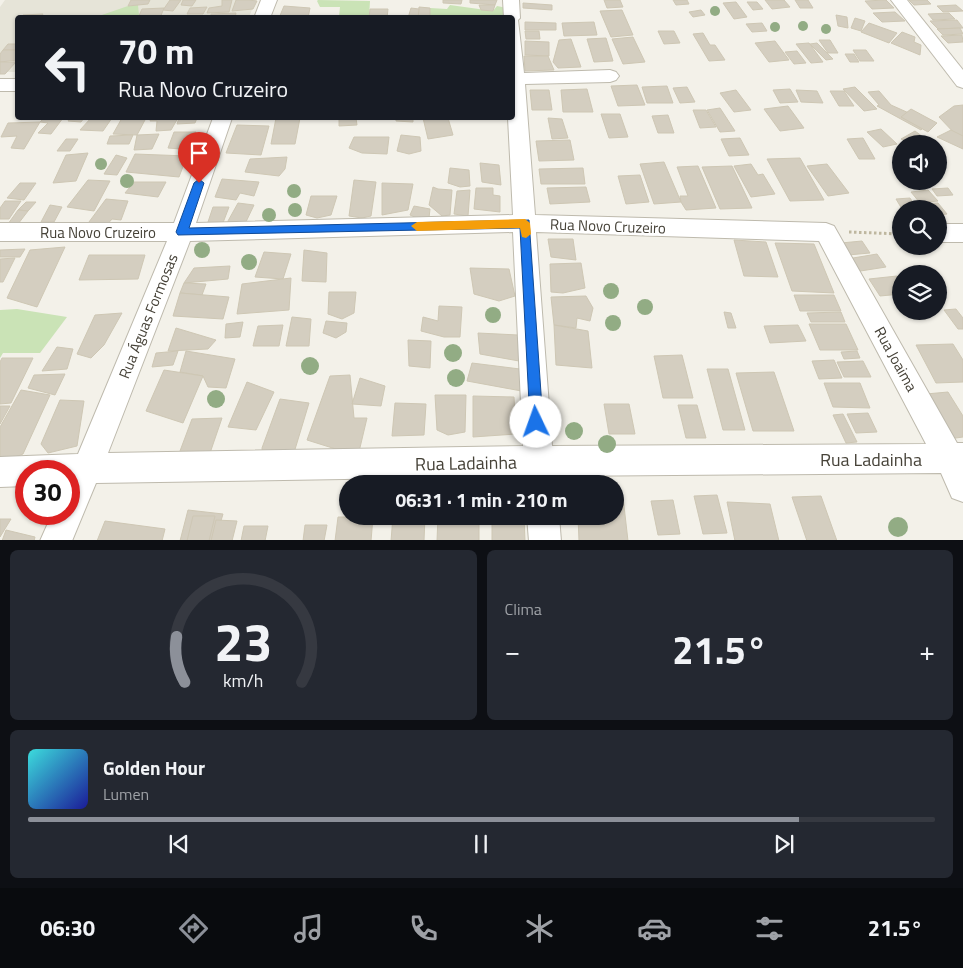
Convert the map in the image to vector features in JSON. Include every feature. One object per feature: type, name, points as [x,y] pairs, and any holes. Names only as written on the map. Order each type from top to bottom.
[{"type":"street","points":[[263,15],[269,0]]},
{"type":"street","points":[[511,0],[512,15]]},
{"type":"street","points":[[899,0],[963,82]]},
{"type":"street","points":[[515,79],[610,76]]},
{"type":"street","points":[[0,85],[15,84]]},
{"type":"street","points":[[515,92],[540,473]]},
{"type":"street","name":"Rua Águas Formosas","points":[[80,485],[182,232],[221,120]]},
{"type":"street","name":"Rua Novo Cruzeiro","points":[[0,232],[182,232],[525,223],[826,232]]},
{"type":"street","name":"Rua Joaima","points":[[826,232],[956,459],[963,488]]},
{"type":"street","points":[[947,233],[963,233]]},
{"type":"street","name":"Rua Ladainha","points":[[0,472],[87,468],[540,473],[956,459]]},
{"type":"street","name":"Rua Águas Formosas","points":[[56,540],[63,525]]},
{"type":"street","points":[[544,525],[545,540]]},
{"type":"path","points":[[826,232],[892,234]]},
{"type":"shaded area","points":[[5,0],[256,0],[250,15],[15,15],[15,72],[0,72],[0,7]]},
{"type":"green space","points":[[317,1],[370,1],[369,15],[339,15],[340,7],[320,7]]},
{"type":"green space","points":[[138,5],[139,15],[102,15],[128,6]]},
{"type":"green space","points":[[450,5],[493,11],[497,6],[507,8],[507,15],[430,15],[430,8],[447,9]]},
{"type":"green space","points":[[17,309],[67,317],[40,353],[3,353],[0,358],[0,310]]},
{"type":"building","points":[[131,0],[150,0],[148,4],[128,6]]},
{"type":"building","points":[[170,0],[181,0],[173,11],[163,10]]},
{"type":"building","points":[[183,0],[196,0],[192,6],[181,5]]},
{"type":"building","points":[[222,0],[232,0],[229,12],[207,13],[209,8],[222,6]]},
{"type":"building","points":[[236,0],[257,1],[253,9],[232,11]]},
{"type":"building","points":[[443,0],[462,0],[461,4],[443,3]]},
{"type":"building","points":[[470,0],[497,0],[495,5],[470,3]]},
{"type":"building","points":[[604,0],[620,0],[623,7],[607,8]]},
{"type":"building","points":[[673,0],[687,0],[689,4],[676,5]]},
{"type":"building","points":[[765,0],[784,0],[790,7],[772,9]]},
{"type":"building","points":[[795,0],[808,0],[813,8],[800,8]]},
{"type":"building","points":[[886,0],[894,8],[872,9],[865,1]]},
{"type":"building","points":[[909,0],[927,0],[931,4],[914,5]]},
{"type":"building","points":[[736,2],[747,17],[734,19],[723,3]]},
{"type":"building","points":[[747,2],[757,2],[763,9],[753,10]]},
{"type":"building","points":[[523,3],[552,5],[552,10],[523,8]]},
{"type":"building","points":[[479,5],[495,5],[493,11],[481,10]]},
{"type":"building","points":[[956,5],[963,11],[943,12],[937,6]]},
{"type":"building","points":[[284,6],[310,8],[309,15],[280,15]]},
{"type":"building","points":[[207,7],[203,14],[187,14],[190,8]]},
{"type":"building","points":[[419,7],[430,8],[430,15],[418,15]]},
{"type":"building","points":[[164,8],[161,15],[139,15],[142,9]]},
{"type":"building","points":[[411,8],[419,9],[418,15],[409,15]]},
{"type":"building","points":[[370,9],[388,9],[387,15],[369,15]]},
{"type":"building","points":[[622,10],[633,35],[611,37],[600,11]]},
{"type":"building","points":[[701,10],[705,15],[693,17],[689,12]]},
{"type":"building","points":[[895,12],[905,21],[882,22],[873,13]]},
{"type":"building","points":[[236,13],[236,15],[211,14]]},
{"type":"building","points":[[949,13],[955,19],[933,20],[928,14]]},
{"type":"building","points":[[836,15],[847,17],[848,28],[838,26]]},
{"type":"building","points":[[855,18],[865,21],[861,31],[851,28]]},
{"type":"building","points":[[957,20],[963,28],[938,29],[930,21]]},
{"type":"building","points":[[525,22],[556,23],[556,30],[525,30]]},
{"type":"building","points":[[594,22],[597,35],[564,36],[562,23]]},
{"type":"building","points":[[762,23],[767,31],[752,32],[746,24]]},
{"type":"building","points":[[869,23],[897,33],[889,43],[861,32]]},
{"type":"building","points":[[960,28],[963,34],[943,35],[937,29]]},
{"type":"building","points":[[525,31],[539,31],[540,39],[526,39]]},
{"type":"building","points":[[658,31],[674,31],[680,43],[664,44]]},
{"type":"building","points":[[902,32],[915,37],[914,42],[921,45],[920,55],[891,43]]},
{"type":"building","points":[[703,33],[710,45],[715,45],[725,60],[709,61],[693,34]]},
{"type":"building","points":[[962,35],[963,42],[948,43],[941,36]]},
{"type":"building","points":[[633,37],[645,62],[623,64],[612,39]]},
{"type":"building","points":[[606,38],[613,61],[594,62],[587,39]]},
{"type":"building","points":[[571,39],[581,67],[558,68],[553,62],[559,40]]},
{"type":"building","points":[[819,40],[830,40],[838,53],[828,53]]},
{"type":"building","points":[[525,41],[549,42],[549,56],[525,55]]},
{"type":"building","points":[[775,41],[789,60],[769,62],[755,43]]},
{"type":"building","points":[[809,43],[823,62],[811,63],[796,44]]},
{"type":"building","points":[[817,43],[833,59],[826,60],[810,44]]},
{"type":"building","points":[[8,44],[15,44],[15,50],[3,50]]},
{"type":"building","points":[[3,50],[15,50],[15,60],[0,62],[0,54]]},
{"type":"building","points":[[853,50],[866,50],[874,61],[860,61]]},
{"type":"building","points":[[797,51],[806,63],[794,64],[785,52]]},
{"type":"building","points":[[845,54],[854,54],[859,62],[850,62]]},
{"type":"building","points":[[524,56],[548,56],[554,70],[525,71]]},
{"type":"building","points":[[0,62],[15,62],[5,74],[0,74]]},
{"type":"building","points":[[637,85],[645,105],[618,106],[611,86]]},
{"type":"building","points":[[667,86],[673,103],[647,103],[642,87]]},
{"type":"building","points":[[687,87],[695,102],[680,103],[673,88]]},
{"type":"building","points":[[855,87],[877,109],[864,111],[843,89]]},
{"type":"building","points":[[587,89],[593,112],[563,112],[561,90]]},
{"type":"building","points":[[790,89],[798,102],[780,103],[773,90]]},
{"type":"building","points":[[530,90],[549,90],[552,110],[532,110]]},
{"type":"building","points":[[736,90],[751,110],[734,112],[720,93]]},
{"type":"building","points":[[796,90],[817,91],[823,103],[801,102]]},
{"type":"building","points":[[830,91],[844,91],[854,106],[839,106]]},
{"type":"building","points":[[879,91],[891,105],[929,122],[921,130],[877,106],[879,105],[868,92]]},
{"type":"building","points":[[963,105],[963,136],[958,137],[939,117],[954,106]]},
{"type":"building","points":[[788,106],[804,128],[780,131],[764,109]]},
{"type":"building","points":[[720,108],[735,131],[720,132],[707,110]]},
{"type":"building","points":[[911,109],[937,123],[928,132],[901,117]]},
{"type":"building","points":[[693,110],[706,110],[716,127],[700,128]]},
{"type":"building","points":[[601,114],[620,114],[628,137],[609,138]]},
{"type":"building","points":[[668,115],[674,133],[658,133],[652,116]]},
{"type":"building","points":[[548,118],[562,119],[568,138],[552,139]]},
{"type":"building","points":[[42,120],[62,120],[51,134],[38,133],[48,123],[40,122]]},
{"type":"building","points":[[69,120],[82,120],[81,122]]},
{"type":"building","points":[[89,120],[111,120],[103,131],[80,130]]},
{"type":"building","points":[[121,120],[145,120],[137,135],[113,134]]},
{"type":"building","points":[[177,120],[171,130],[156,131],[157,121],[150,121]]},
{"type":"building","points":[[178,120],[196,120],[195,123],[177,124]]},
{"type":"building","points":[[276,120],[300,120],[295,144],[271,144]]},
{"type":"building","points":[[339,120],[356,120],[357,125],[339,126]]},
{"type":"building","points":[[413,120],[413,122],[396,121]]},
{"type":"building","points":[[423,120],[449,120],[453,135],[428,139]]},
{"type":"building","points":[[40,122],[24,149],[11,148],[17,136],[1,137],[8,123]]},
{"type":"building","points":[[237,125],[269,126],[261,155],[226,153]]},
{"type":"building","points":[[881,129],[892,139],[892,145],[883,147],[867,132]]},
{"type":"building","points":[[951,130],[963,136],[963,149],[947,142],[947,135],[941,135]]},
{"type":"building","points":[[915,131],[920,135],[908,135]]},
{"type":"building","points":[[174,132],[196,132],[193,150],[168,148]]},
{"type":"building","points":[[159,134],[152,149],[134,150],[137,135]]},
{"type":"building","points":[[133,135],[129,144],[107,144],[110,136]]},
{"type":"building","points":[[401,135],[420,137],[421,151],[409,154],[397,151]]},
{"type":"building","points":[[354,137],[389,137],[387,154],[362,153],[349,148]]},
{"type":"building","points":[[740,138],[749,155],[729,156],[721,139]]},
{"type":"building","points":[[863,138],[875,159],[859,159],[847,139]]},
{"type":"building","points":[[66,139],[78,139],[70,151],[57,151]]},
{"type":"building","points":[[570,140],[574,160],[539,161],[536,141]]},
{"type":"building","points":[[88,153],[76,181],[53,183],[66,155]]},
{"type":"building","points":[[135,154],[187,156],[179,177],[126,172]]},
{"type":"building","points":[[116,155],[127,158],[117,175],[104,174]]},
{"type":"building","points":[[287,157],[285,169],[279,176],[245,172],[250,159]]},
{"type":"building","points":[[800,158],[824,200],[790,201],[767,159]]},
{"type":"building","points":[[664,162],[681,202],[654,204],[640,164]]},
{"type":"building","points":[[480,163],[499,165],[501,185],[482,182]]},
{"type":"building","points":[[751,164],[758,175],[763,174],[775,194],[751,197],[734,166]]},
{"type":"building","points":[[827,164],[849,193],[828,196],[807,166]]},
{"type":"building","points":[[698,166],[716,208],[686,210],[681,202],[680,196],[688,196],[677,167]]},
{"type":"building","points":[[732,166],[752,208],[720,209],[702,167]]},
{"type":"building","points":[[450,168],[469,170],[470,186],[460,187],[448,183]]},
{"type":"building","points":[[583,168],[585,184],[541,184],[539,169]]},
{"type":"building","points":[[640,175],[649,202],[626,204],[618,176]]},
{"type":"building","points":[[222,179],[259,182],[254,196],[240,193],[236,200],[215,197]]},
{"type":"building","points":[[88,180],[110,181],[94,211],[67,207]]},
{"type":"building","points":[[354,180],[376,182],[371,216],[362,218],[349,216]]},
{"type":"building","points":[[134,182],[166,182],[158,197],[125,193]]},
{"type":"building","points":[[20,183],[36,183],[24,200],[7,198]]},
{"type":"building","points":[[382,183],[413,184],[408,210],[382,215]]},
{"type":"building","points":[[433,187],[452,190],[450,215],[442,216],[429,205]]},
{"type":"building","points":[[586,187],[590,202],[550,204],[547,188]]},
{"type":"building","points":[[476,188],[493,188],[493,195],[500,196],[500,212],[474,209]]},
{"type":"building","points":[[947,188],[953,195],[937,196],[933,190],[947,190]]},
{"type":"building","points":[[470,190],[468,216],[454,214],[457,191]]},
{"type":"building","points":[[928,190],[937,200],[918,200],[911,192]]},
{"type":"building","points":[[311,196],[337,196],[331,215],[317,218],[306,215]]},
{"type":"building","points":[[910,198],[911,200],[897,200]]},
{"type":"building","points":[[106,199],[128,201],[121,220],[112,219],[105,227],[86,226]]},
{"type":"building","points":[[5,201],[21,201],[9,219],[0,219],[0,208]]},
{"type":"building","points":[[26,202],[36,202],[28,211],[18,210]]},
{"type":"building","points":[[238,203],[254,205],[244,226],[229,227],[228,221]]},
{"type":"building","points":[[50,205],[62,207],[54,222],[41,222]]},
{"type":"building","points":[[414,206],[430,209],[429,218],[417,218],[410,215]]},
{"type":"building","points":[[213,207],[229,207],[221,228],[206,228]]},
{"type":"building","points":[[18,210],[28,211],[18,224],[8,224]]},
{"type":"building","points":[[548,239],[573,239],[576,260],[551,257]]},
{"type":"building","points":[[734,240],[766,242],[778,277],[744,276]]},
{"type":"building","points":[[862,241],[870,253],[848,255],[841,243]]},
{"type":"building","points":[[775,243],[814,244],[834,293],[792,291]]},
{"type":"building","points":[[65,247],[37,307],[7,298],[30,250]]},
{"type":"building","points":[[25,249],[20,257],[0,257],[0,250]]},
{"type":"building","points":[[304,250],[327,253],[326,282],[302,281]]},
{"type":"building","points":[[264,252],[291,254],[283,279],[255,277]]},
{"type":"building","points":[[877,254],[886,267],[854,272],[853,258]]},
{"type":"building","points":[[89,255],[145,255],[138,279],[79,280]]},
{"type":"building","points":[[15,258],[3,282],[0,282],[0,259]]},
{"type":"building","points":[[581,263],[585,288],[563,293],[551,292],[550,264]]},
{"type":"building","points":[[230,266],[228,279],[184,283],[194,268]]},
{"type":"building","points":[[470,268],[509,269],[515,296],[499,301],[474,294]]},
{"type":"building","points":[[892,277],[892,295],[880,296],[869,279]]},
{"type":"building","points":[[291,278],[289,310],[237,314],[242,284]]},
{"type":"building","points":[[184,283],[206,284],[202,295],[180,293]]},
{"type":"building","points":[[329,292],[356,292],[354,313],[342,319],[328,314]]},
{"type":"building","points":[[180,293],[229,297],[223,319],[173,316]]},
{"type":"building","points":[[794,295],[834,295],[841,311],[800,311]]},
{"type":"building","points":[[586,296],[593,308],[590,321],[577,318],[576,328],[554,325],[551,297]]},
{"type":"building","points":[[439,306],[462,307],[460,337],[444,337],[421,331],[423,317],[438,321]]},
{"type":"building","points":[[956,309],[963,318],[963,329],[958,329],[947,314],[947,310]]},
{"type":"building","points":[[724,312],[731,313],[736,328],[728,328]]},
{"type":"building","points":[[841,312],[845,322],[811,322],[807,313]]},
{"type":"building","points":[[122,313],[104,345],[91,358],[77,354],[95,315]]},
{"type":"building","points":[[292,317],[311,319],[309,346],[286,346]]},
{"type":"building","points":[[326,321],[347,323],[346,332],[336,338],[323,333]]},
{"type":"building","points":[[243,322],[240,337],[225,338],[226,324]]},
{"type":"building","points":[[809,324],[846,324],[858,350],[820,350]]},
{"type":"building","points":[[283,325],[279,346],[253,346],[258,326]]},
{"type":"building","points":[[554,325],[588,331],[592,368],[556,365]]},
{"type":"building","points":[[798,325],[806,341],[770,343],[764,326]]},
{"type":"building","points":[[176,328],[216,340],[208,349],[168,351]]},
{"type":"building","points":[[478,333],[518,335],[519,361],[480,354]]},
{"type":"building","points":[[408,340],[431,341],[430,368],[409,366]]},
{"type":"building","points":[[953,344],[963,360],[963,382],[936,383],[916,345]]},
{"type":"building","points":[[57,347],[73,349],[67,369],[42,371]]},
{"type":"building","points":[[178,351],[173,365],[152,367],[156,353]]},
{"type":"building","points":[[186,351],[235,359],[226,388],[208,387],[203,376],[180,372]]},
{"type":"building","points":[[857,351],[860,358],[844,359],[841,352]]},
{"type":"building","points":[[682,355],[693,398],[663,398],[654,356]]},
{"type":"building","points":[[2,358],[33,358],[11,403],[0,404],[0,362]]},
{"type":"building","points":[[834,360],[842,378],[819,379],[812,361]]},
{"type":"building","points":[[863,361],[871,377],[844,377],[837,362]]},
{"type":"building","points":[[472,363],[528,370],[527,392],[467,381]]},
{"type":"building","points":[[707,369],[728,369],[745,430],[723,430]]},
{"type":"building","points":[[164,370],[203,376],[183,423],[146,411]]},
{"type":"building","points":[[774,372],[794,431],[753,431],[736,373]]},
{"type":"building","points":[[65,374],[55,395],[28,388],[34,375]]},
{"type":"building","points":[[350,375],[354,418],[367,418],[358,456],[307,440],[330,376]]},
{"type":"building","points":[[360,378],[385,386],[381,406],[352,404]]},
{"type":"building","points":[[247,382],[274,392],[256,430],[228,427]]},
{"type":"building","points":[[824,383],[860,383],[870,408],[833,407]]},
{"type":"building","points":[[21,390],[50,395],[23,454],[0,463],[0,427]]},
{"type":"building","points":[[948,392],[963,416],[963,437],[941,440],[915,395]]},
{"type":"building","points":[[435,395],[466,395],[465,432],[448,435],[437,430]]},
{"type":"building","points":[[473,396],[514,397],[516,434],[473,437]]},
{"type":"building","points":[[280,399],[309,403],[293,456],[263,457],[262,448]]},
{"type":"building","points":[[60,400],[84,401],[77,446],[48,453],[41,444]]},
{"type":"building","points":[[395,403],[426,404],[424,435],[392,436]]},
{"type":"building","points":[[604,404],[629,404],[635,434],[609,434]]},
{"type":"building","points":[[678,405],[697,405],[706,438],[686,438]]},
{"type":"building","points":[[0,406],[10,406],[0,424]]},
{"type":"building","points":[[868,413],[877,432],[856,433],[847,414]]},
{"type":"building","points":[[843,414],[857,442],[846,443],[833,415]]},
{"type":"building","points":[[222,418],[209,456],[191,459],[180,451],[192,419]]},
{"type":"building","points":[[717,495],[727,533],[703,534],[694,496]]},
{"type":"building","points":[[821,496],[837,540],[807,540],[792,497]]},
{"type":"building","points":[[673,500],[680,534],[658,535],[651,501]]},
{"type":"building","points":[[727,502],[770,504],[779,540],[735,540]]},
{"type":"building","points":[[624,506],[628,540],[579,540],[578,525],[624,525]]},
{"type":"building","points":[[188,510],[223,514],[215,540],[180,540]]},
{"type":"building","points":[[193,516],[215,516],[209,540],[187,540]]},
{"type":"building","points":[[338,517],[339,525],[372,525],[371,540],[335,540]]},
{"type":"building","points":[[0,519],[11,519],[0,537]]},
{"type":"building","points":[[216,520],[237,521],[232,540],[211,540]]},
{"type":"building","points":[[105,521],[165,529],[162,540],[97,540]]},
{"type":"building","points":[[305,525],[327,525],[324,540],[303,540]]},
{"type":"building","points":[[392,525],[425,525],[424,540],[391,540]]},
{"type":"building","points":[[438,525],[479,525],[479,540],[437,540]]},
{"type":"building","points":[[492,525],[524,525],[525,540],[492,540]]},
{"type":"building","points":[[244,526],[268,526],[265,540],[241,540]]},
{"type":"building","points":[[6,530],[35,537],[34,540],[2,540]]},
{"type":"slow traffic","points":[[417,226],[525,223],[526,234]]},
{"type":"route","points":[[199,183],[182,232],[525,223],[536,422]]}]
